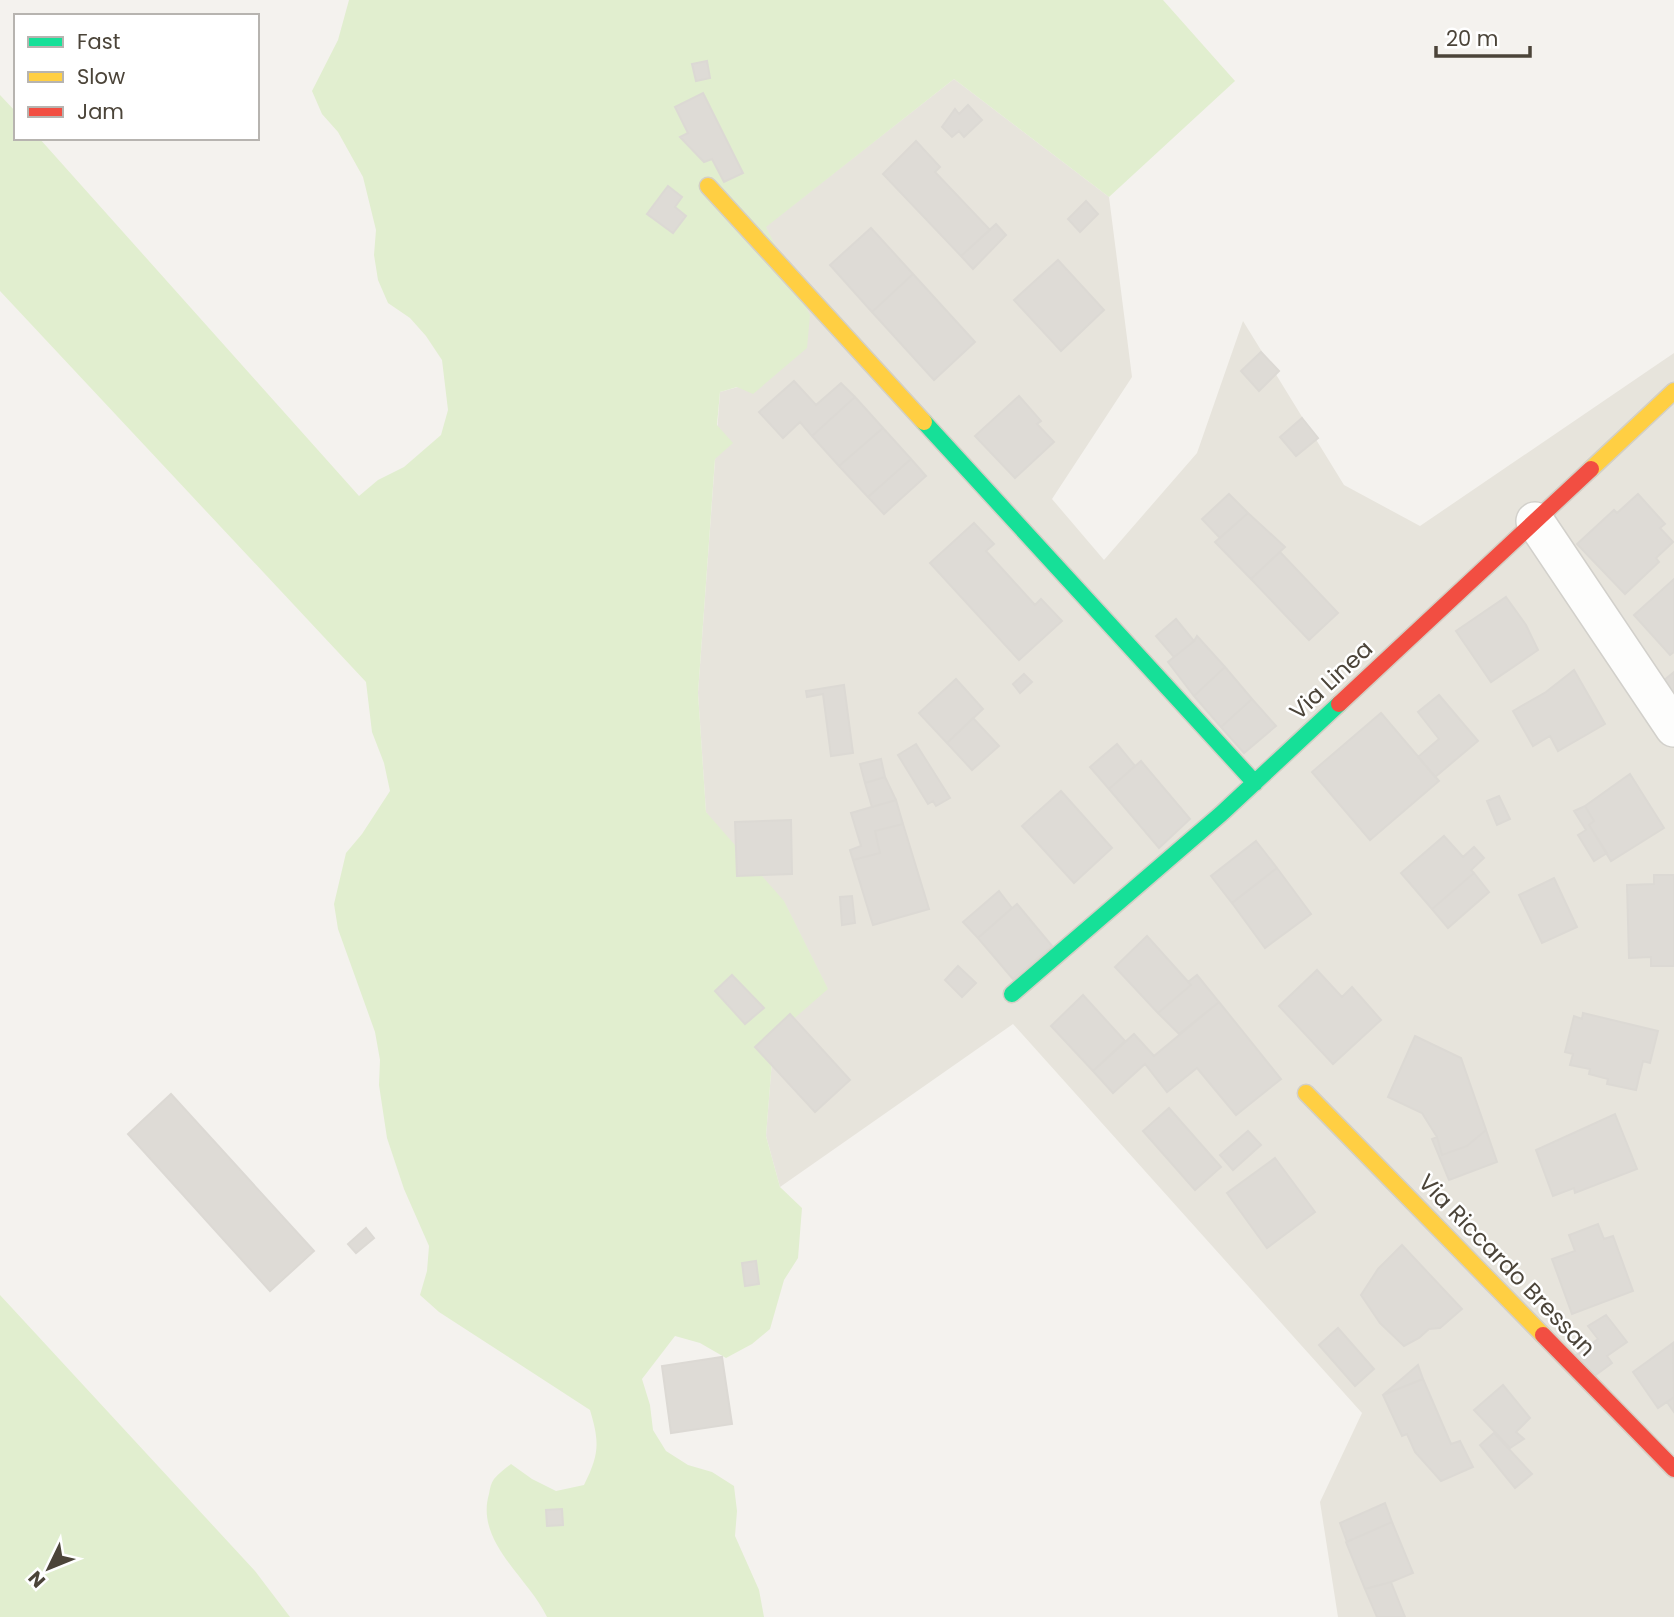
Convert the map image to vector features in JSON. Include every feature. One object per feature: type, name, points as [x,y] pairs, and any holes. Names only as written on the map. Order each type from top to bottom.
[{"type":"street","points":[[708,186],[1255,783]]},
{"type":"street","name":"Via Linea","points":[[1012,995],[1255,783],[1674,391]]},
{"type":"street","points":[[1535,521],[1674,728]]},
{"type":"street","name":"Via Riccardo Bressan","points":[[1306,1093],[1674,1469]]},
{"type":"shaded area","points":[[954,79],[1109,197],[1132,377],[1052,499],[1104,560],[1197,453],[1243,321],[1344,485],[1420,526],[1674,353],[1674,1617],[1338,1617],[1320,1502],[1362,1413],[1013,1024],[780,1187],[766,1136],[774,1035],[706,812],[698,693],[720,392],[738,387],[765,227]]},
{"type":"green space","points":[[349,0],[1163,0],[1235,81],[1109,197],[954,79],[766,227],[810,315],[807,348],[753,394],[737,387],[720,392],[717,425],[733,443],[715,459],[698,693],[706,812],[784,901],[828,989],[774,1036],[766,1136],[780,1187],[802,1208],[798,1258],[784,1280],[770,1329],[752,1344],[726,1358],[700,1343],[675,1336],[642,1379],[650,1405],[653,1430],[666,1451],[688,1465],[712,1472],[734,1486],[737,1511],[735,1536],[759,1590],[764,1617],[547,1617],[496,1543],[489,1528],[487,1511],[494,1479],[511,1464],[556,1491],[584,1485],[595,1457],[595,1431],[590,1410],[439,1312],[420,1295],[427,1271],[429,1246],[404,1189],[387,1138],[375,1032],[338,929],[334,904],[346,853],[390,791],[384,763],[372,732],[366,682],[0,291],[0,95],[14,110],[14,140],[41,140],[359,496],[378,480],[404,467],[441,435],[448,410],[442,360],[410,318],[388,303],[378,280],[374,255],[376,230],[363,177],[338,132],[322,114],[312,91],[338,40]]},
{"type":"green space","points":[[0,1295],[255,1571],[290,1617],[0,1617]]},
{"type":"building","points":[[707,61],[710,78],[696,81],[692,64]]},
{"type":"building","points":[[703,93],[743,173],[724,182],[712,159],[704,162],[680,137],[688,133],[675,107]]},
{"type":"building","points":[[968,105],[982,120],[964,137],[959,131],[952,137],[942,127],[955,109],[959,114]]},
{"type":"building","points":[[916,141],[940,167],[935,172],[990,230],[961,256],[883,174]]},
{"type":"building","points":[[668,186],[682,197],[675,207],[686,216],[673,233],[647,214]]},
{"type":"building","points":[[1086,201],[1098,214],[1080,232],[1068,219]]},
{"type":"building","points":[[996,224],[1006,235],[973,269],[961,256]]},
{"type":"building","points":[[871,228],[913,274],[872,312],[830,265]]},
{"type":"building","points":[[1058,260],[1104,310],[1061,351],[1014,300]]},
{"type":"building","points":[[913,274],[975,342],[934,380],[872,312]]},
{"type":"building","points":[[1261,352],[1279,371],[1259,391],[1241,371]]},
{"type":"building","points":[[794,381],[816,405],[841,383],[855,397],[812,436],[800,422],[783,438],[759,412]]},
{"type":"building","points":[[1019,396],[1041,421],[1037,424],[1054,442],[1015,478],[975,436]]},
{"type":"building","points":[[855,397],[883,428],[839,466],[812,436]]},
{"type":"building","points":[[1302,418],[1318,438],[1296,456],[1280,437]]},
{"type":"building","points":[[883,428],[911,459],[868,497],[839,466]]},
{"type":"building","points":[[911,459],[926,476],[884,514],[868,497]]},
{"type":"building","points":[[1229,494],[1248,513],[1220,538],[1202,519]]},
{"type":"building","points":[[1638,494],[1665,524],[1660,528],[1673,542],[1656,558],[1659,562],[1625,594],[1577,544],[1614,510],[1617,513]]},
{"type":"building","points":[[1248,513],[1285,547],[1251,579],[1215,542]]},
{"type":"building","points":[[974,523],[994,544],[986,551],[1035,605],[1041,599],[1062,621],[1019,660],[930,563]]},
{"type":"building","points":[[1280,552],[1338,613],[1309,640],[1251,579]]},
{"type":"building","points":[[1674,579],[1674,652],[1670,655],[1634,615]]},
{"type":"building","points":[[1506,597],[1526,625],[1538,650],[1491,682],[1456,631]]},
{"type":"building","points":[[1176,619],[1194,641],[1174,657],[1156,636]]},
{"type":"building","points":[[1197,636],[1225,667],[1194,696],[1168,662]]},
{"type":"building","points":[[1225,667],[1252,699],[1221,727],[1194,696]]},
{"type":"building","points":[[1574,670],[1605,724],[1558,751],[1550,736],[1533,746],[1513,711],[1546,692]]},
{"type":"building","points":[[1674,672],[1674,692],[1672,694],[1662,682]]},
{"type":"building","points":[[1024,674],[1032,682],[1020,693],[1013,684]]},
{"type":"building","points":[[956,679],[983,709],[947,743],[919,713]]},
{"type":"building","points":[[844,685],[853,753],[831,756],[823,694],[807,697],[806,691]]},
{"type":"building","points":[[1439,695],[1478,741],[1435,777],[1418,757],[1439,739],[1418,712]]},
{"type":"building","points":[[1252,699],[1276,726],[1244,753],[1221,727]]},
{"type":"building","points":[[1381,713],[1439,781],[1370,840],[1312,772]]},
{"type":"building","points":[[973,718],[999,746],[972,770],[947,743]]},
{"type":"building","points":[[916,744],[950,798],[936,806],[933,801],[928,804],[898,755]]},
{"type":"building","points":[[1117,744],[1135,766],[1109,789],[1090,767]]},
{"type":"building","points":[[881,759],[885,777],[865,783],[860,764]]},
{"type":"building","points":[[1141,761],[1190,819],[1159,848],[1109,789]]},
{"type":"building","points":[[1630,774],[1664,828],[1611,861],[1589,825],[1594,821],[1585,806]]},
{"type":"building","points":[[885,777],[896,800],[872,807],[865,783]]},
{"type":"building","points":[[1061,791],[1112,848],[1074,883],[1022,826]]},
{"type":"building","points":[[1499,796],[1510,819],[1497,825],[1487,801]]},
{"type":"building","points":[[896,800],[903,824],[875,831],[880,853],[853,860],[850,850],[861,846],[851,813]]},
{"type":"building","points":[[1585,806],[1594,821],[1589,825],[1607,853],[1594,861],[1578,835],[1586,830],[1574,811]]},
{"type":"building","points":[[791,820],[792,874],[737,876],[735,822]]},
{"type":"building","points":[[903,824],[929,909],[873,925],[853,860],[880,853],[875,831]]},
{"type":"building","points":[[1444,836],[1463,857],[1474,847],[1484,858],[1471,870],[1474,873],[1432,909],[1401,873]]},
{"type":"building","points":[[1256,841],[1277,868],[1232,903],[1211,876]]},
{"type":"building","points":[[1277,868],[1311,914],[1265,948],[1232,903]]},
{"type":"building","points":[[1474,873],[1489,892],[1448,928],[1432,909]]},
{"type":"building","points":[[1654,875],[1674,875],[1674,966],[1651,966],[1651,957],[1629,958],[1627,885],[1654,884]]},
{"type":"building","points":[[1554,878],[1577,927],[1542,943],[1519,895]]},
{"type":"building","points":[[999,891],[1012,908],[978,938],[963,922]]},
{"type":"building","points":[[852,896],[855,923],[842,925],[840,897]]},
{"type":"building","points":[[1017,904],[1052,946],[1013,979],[978,938]]},
{"type":"building","points":[[1147,936],[1191,985],[1158,1013],[1115,967]]},
{"type":"building","points":[[958,966],[976,983],[962,997],[945,980]]},
{"type":"building","points":[[1317,970],[1342,997],[1352,987],[1381,1020],[1333,1064],[1279,1006]]},
{"type":"building","points":[[732,975],[764,1008],[745,1024],[715,991]]},
{"type":"building","points":[[1197,975],[1219,1002],[1179,1034],[1158,1013],[1191,985],[1188,982]]},
{"type":"building","points":[[1083,995],[1125,1041],[1093,1071],[1051,1026]]},
{"type":"building","points":[[1219,1002],[1281,1079],[1236,1115],[1197,1068],[1167,1092],[1145,1064],[1113,1093],[1093,1071],[1134,1034],[1154,1056]]},
{"type":"building","points":[[1583,1013],[1658,1031],[1650,1063],[1643,1061],[1636,1090],[1607,1084],[1608,1079],[1589,1074],[1590,1069],[1570,1065],[1573,1054],[1565,1052],[1574,1016],[1582,1019]]},
{"type":"building","points":[[790,1014],[850,1080],[815,1112],[755,1047]]},
{"type":"building","points":[[1415,1036],[1461,1058],[1486,1130],[1467,1146],[1442,1155],[1437,1137],[1422,1113],[1388,1097]]},
{"type":"building","points":[[171,1094],[314,1251],[270,1291],[128,1134]]},
{"type":"building","points":[[1169,1108],[1221,1167],[1195,1190],[1143,1131]]},
{"type":"building","points":[[1615,1114],[1637,1169],[1575,1193],[1574,1188],[1553,1196],[1536,1150]]},
{"type":"building","points":[[1486,1130],[1497,1162],[1449,1180],[1432,1139],[1437,1137],[1442,1155],[1467,1146]]},
{"type":"building","points":[[1248,1131],[1261,1145],[1233,1170],[1220,1155]]},
{"type":"building","points":[[1275,1158],[1315,1212],[1267,1248],[1227,1193]]},
{"type":"building","points":[[1598,1224],[1604,1239],[1613,1236],[1633,1291],[1572,1314],[1552,1259],[1575,1251],[1569,1235]]},
{"type":"building","points":[[366,1228],[374,1238],[356,1253],[348,1244]]},
{"type":"building","points":[[1402,1245],[1462,1309],[1440,1328],[1429,1329],[1404,1346],[1380,1323],[1361,1295],[1378,1269]]},
{"type":"building","points":[[756,1261],[759,1284],[745,1286],[742,1263]]},
{"type":"building","points":[[1606,1315],[1627,1342],[1607,1356],[1612,1363],[1593,1377],[1575,1356],[1598,1339],[1588,1326]]},
{"type":"building","points":[[1338,1328],[1374,1369],[1355,1386],[1319,1345]]},
{"type":"building","points":[[1673,1343],[1674,1397],[1658,1408],[1633,1372]]},
{"type":"building","points":[[722,1357],[732,1424],[671,1433],[662,1366]]},
{"type":"building","points":[[1418,1365],[1423,1379],[1383,1395]]},
{"type":"building","points":[[1423,1379],[1451,1444],[1460,1441],[1473,1467],[1441,1481],[1415,1452],[1407,1434],[1402,1436],[1383,1395]]},
{"type":"building","points":[[1503,1385],[1530,1418],[1516,1432],[1524,1439],[1510,1448],[1474,1410]]},
{"type":"building","points":[[1674,1397],[1674,1412],[1667,1402]]},
{"type":"building","points":[[1494,1433],[1532,1474],[1515,1488],[1480,1445]]},
{"type":"building","points":[[1385,1503],[1392,1522],[1347,1542],[1340,1523]]},
{"type":"building","points":[[562,1509],[563,1525],[547,1526],[546,1510]]},
{"type":"building","points":[[1392,1522],[1413,1573],[1365,1589],[1346,1542]]},
{"type":"building","points":[[1391,1582],[1405,1617],[1377,1617],[1365,1589]]},
{"type":"traffic: fast","points":[[924,422],[1255,783]]},
{"type":"traffic: fast","points":[[1012,994],[1221,814],[1339,704]]},
{"type":"traffic: slow","points":[[708,186],[924,422]]},
{"type":"traffic: slow","points":[[1591,469],[1674,391]]},
{"type":"traffic: slow","points":[[1306,1093],[1543,1335]]},
{"type":"traffic: jam","points":[[1339,704],[1591,469]]},
{"type":"traffic: jam","points":[[1543,1335],[1674,1469]]}]
